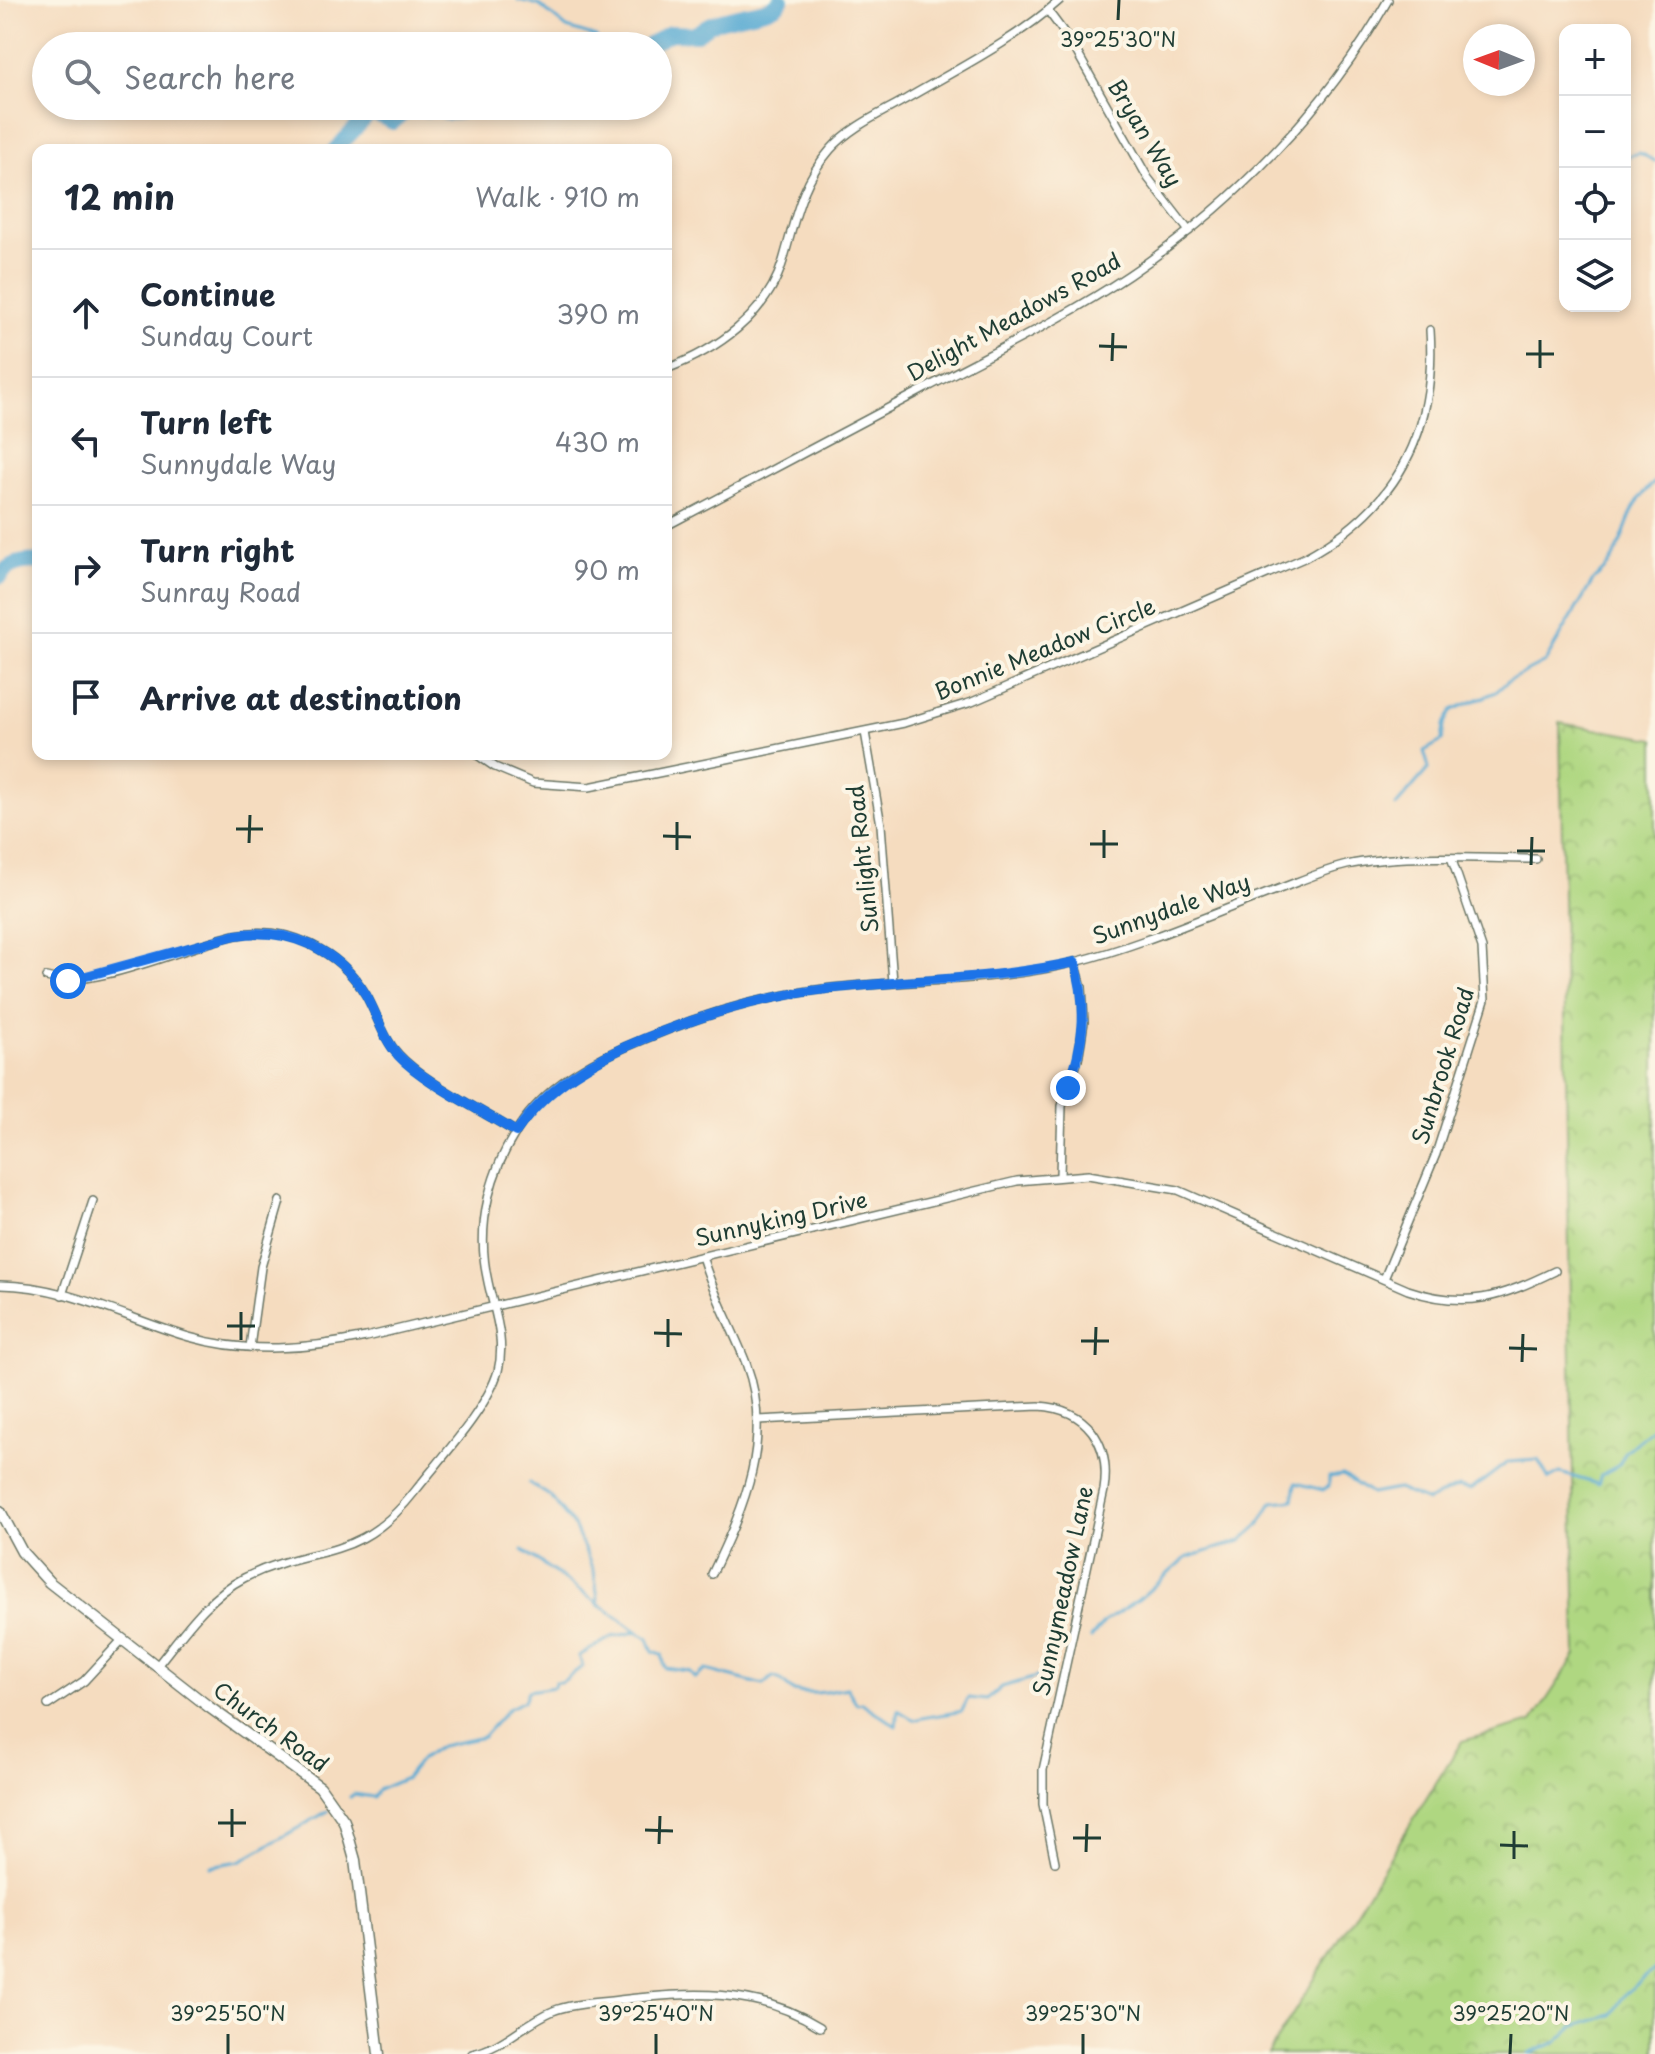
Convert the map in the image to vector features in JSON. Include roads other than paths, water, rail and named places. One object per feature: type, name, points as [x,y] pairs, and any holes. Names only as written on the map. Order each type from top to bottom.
[{"type":"street","points":[[672,366],[733,332],[763,303],[783,261],[802,192],[832,147],[864,123],[996,47],[1060,0]]},
{"type":"street","name":"Delight Meadows Road","points":[[672,523],[1087,301],[1189,231],[1255,171],[1300,124],[1367,35],[1388,0]]},
{"type":"street","name":"Bryan Way","points":[[1048,11],[1071,42],[1142,169],[1189,231]]},
{"type":"street","name":"Bonnie Meadow Circle","points":[[487,760],[523,779],[573,788],[616,783],[865,732],[983,697],[1304,558],[1334,541],[1384,495],[1410,454],[1429,397],[1430,330]]},
{"type":"street","name":"Sunlight Road","points":[[865,732],[881,825],[893,982]]},
{"type":"street","name":"Sunnydale Way","points":[[156,1667],[207,1606],[233,1584],[260,1571],[353,1544],[397,1513],[491,1387],[501,1344],[485,1270],[484,1220],[496,1170],[516,1132],[538,1103],[568,1078],[604,1057],[668,1029],[759,1000],[893,982],[1028,971],[1075,962],[1348,864],[1536,859]]},
{"type":"street","name":"Sunbrook Road","points":[[1384,1279],[1436,1154],[1485,1000],[1482,948],[1452,860]]},
{"type":"street","points":[[46,977],[80,980],[236,935],[257,933],[294,938],[328,954],[353,976],[392,1046],[408,1064],[516,1132]]},
{"type":"street","points":[[1060,1175],[1062,1106],[1078,1060],[1084,1022],[1082,987],[1075,962]]},
{"type":"street","name":"Sunnyking Drive","points":[[0,1285],[62,1295],[188,1337],[250,1347],[329,1344],[1008,1183],[1060,1175],[1119,1177],[1178,1190],[1423,1295],[1462,1300],[1509,1293],[1555,1271]]},
{"type":"street","points":[[62,1295],[93,1201]]},
{"type":"street","points":[[250,1347],[256,1292],[280,1201]]},
{"type":"street","points":[[702,1256],[711,1287],[746,1364],[758,1420],[755,1463],[746,1500],[712,1574]]},
{"type":"street","name":"Sunnymeadow Lane","points":[[758,1420],[1039,1406],[1074,1413],[1097,1437],[1105,1456],[1106,1475],[1043,1770],[1043,1804],[1055,1862]]},
{"type":"street","name":"Church Road","points":[[0,1511],[14,1541],[37,1572],[121,1641],[310,1779],[337,1807],[355,1860],[379,2054]]},
{"type":"street","points":[[48,1705],[84,1681],[121,1641]]},
{"type":"street","points":[[472,2054],[496,2046],[562,2008],[681,1993],[722,1994],[795,2011],[820,2027]]},
{"type":"waterway","points":[[518,0],[539,5],[567,28],[580,32]]},
{"type":"waterway","points":[[672,33],[697,34],[717,22],[768,9],[781,0]]},
{"type":"waterway","points":[[341,144],[363,120]]},
{"type":"waterway","points":[[389,120],[395,120]]},
{"type":"waterway","points":[[1631,155],[1639,153],[1655,161]]},
{"type":"waterway","points":[[1396,806],[1429,768],[1424,751],[1442,741],[1444,725],[1452,710],[1496,692],[1508,681],[1545,662],[1594,579],[1614,557],[1635,505],[1655,482]]},
{"type":"waterway","points":[[0,576],[7,568],[32,562]]},
{"type":"waterway","points":[[1091,1638],[1104,1622],[1138,1600],[1186,1558],[1241,1541],[1259,1525],[1272,1502],[1293,1500],[1296,1483],[1323,1490],[1329,1486],[1329,1477],[1343,1475],[1371,1494],[1398,1489],[1427,1501],[1458,1487],[1471,1490],[1508,1462],[1538,1460],[1549,1479],[1560,1473],[1598,1484],[1601,1475],[1619,1465],[1626,1451],[1655,1427]]},
{"type":"waterway","points":[[529,1483],[550,1496],[575,1528],[594,1572],[599,1606]]},
{"type":"waterway","points":[[523,1550],[648,1639],[653,1651],[662,1654],[665,1668],[689,1671],[695,1678],[706,1670],[763,1685],[773,1677],[791,1690],[807,1693],[847,1688],[857,1704],[862,1703],[896,1726],[898,1710],[914,1720],[962,1711],[968,1698],[987,1700],[1002,1687],[1040,1676]]},
{"type":"waterway","points":[[350,1797],[354,1794],[373,1797],[378,1790],[406,1778],[421,1759],[441,1746],[483,1737],[508,1709],[524,1701],[528,1691],[554,1687],[555,1682],[562,1682],[583,1666],[579,1656],[612,1637],[636,1632]]},
{"type":"waterway","points":[[210,1866],[240,1861],[328,1811]]},
{"type":"waterway","points":[[1529,2054],[1557,2042],[1573,2027],[1611,2015],[1625,1994],[1655,1969]]}]
